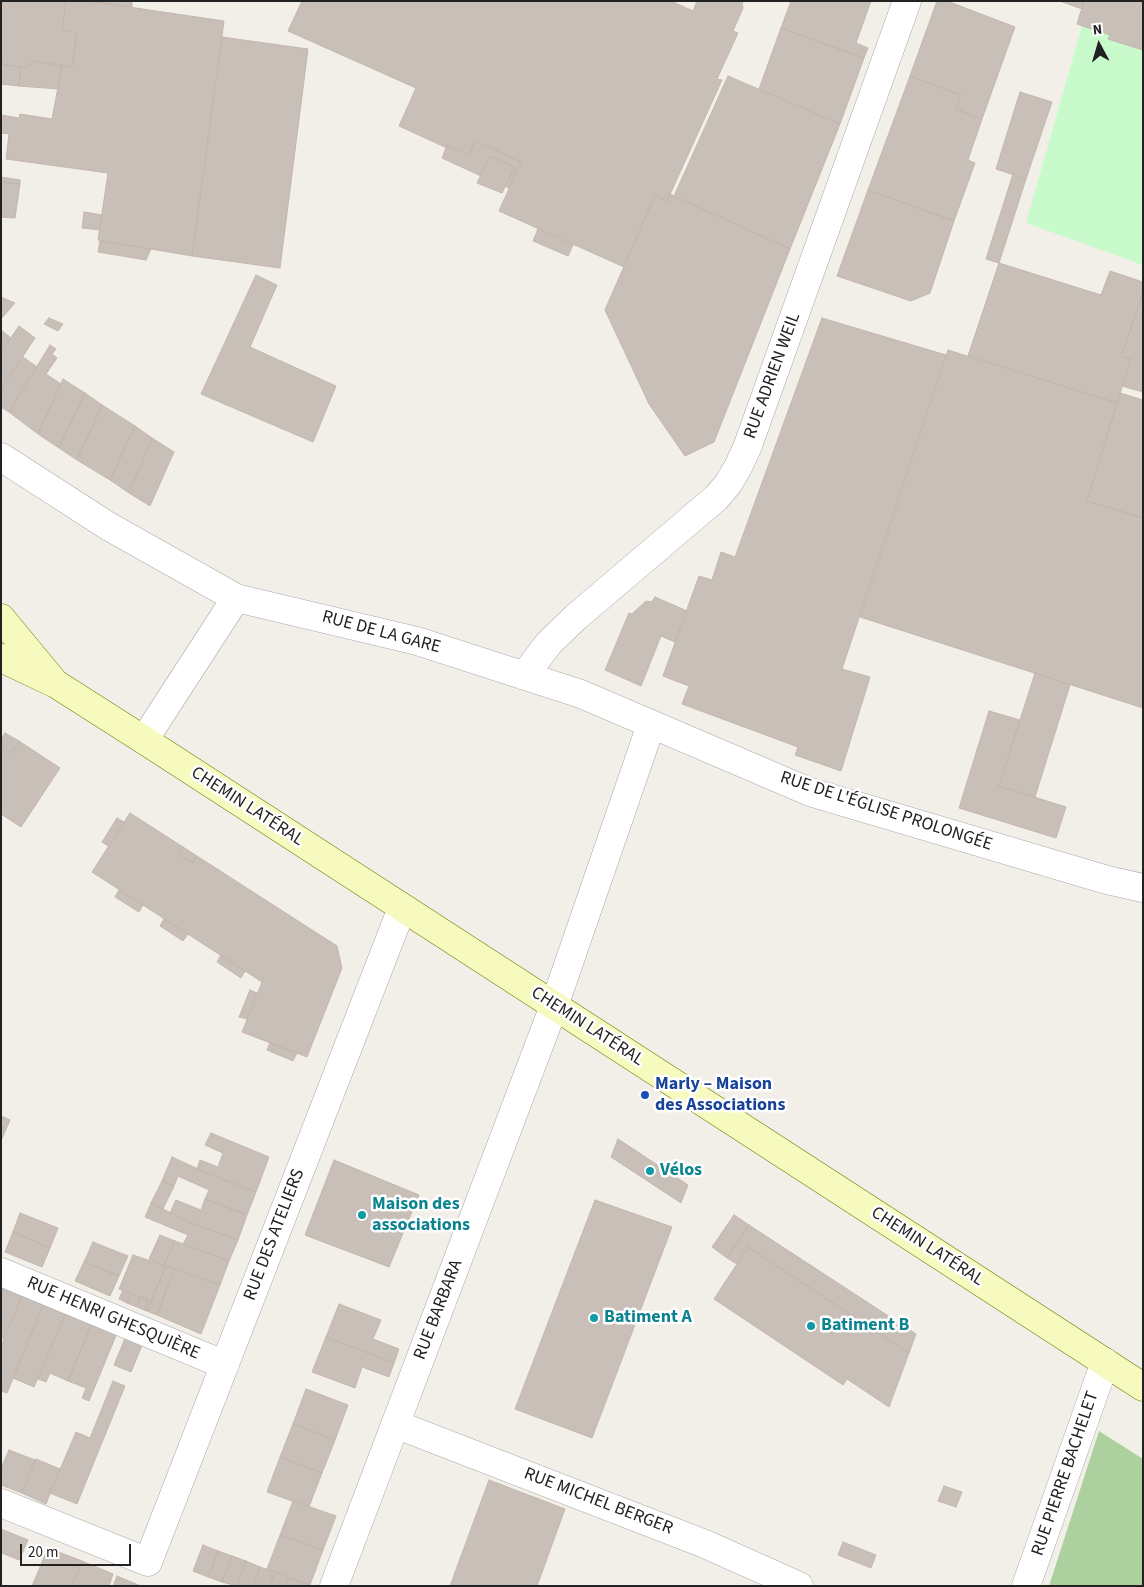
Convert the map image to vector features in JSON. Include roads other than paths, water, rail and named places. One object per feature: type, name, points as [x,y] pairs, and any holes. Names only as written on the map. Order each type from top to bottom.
[{"type":"street","name":"RUE ADRIEN WEIL","points":[[524,676],[549,643],[583,610],[716,498],[728,484],[738,467],[747,448],[907,1]]},
{"type":"street","name":"RUE DE LA GARE","points":[[1,457],[108,526],[236,598],[395,634],[524,676]]},
{"type":"street","points":[[144,740],[236,598]]},
{"type":"street","name":"CHEMIN LATÉRAL","points":[[1,618],[56,684]]},
{"type":"street","name":"CHEMIN LATÉRAL","points":[[1,658],[56,684],[144,740],[1143,1387]]},
{"type":"street","name":"RUE DE L'ÉGLISE PROLONGÉE","points":[[524,676],[582,694],[784,781],[837,801],[1107,880],[1143,888]]},
{"type":"street","name":"RUE BARBARA","points":[[334,1586],[554,1006],[651,725]]},
{"type":"street","name":"RUE DES ATELIERS","points":[[1,1502],[148,1562],[402,908]]},
{"type":"street","name":"RUE HENRI GHESQUIÈRE","points":[[1,1272],[225,1365]]},
{"type":"street","name":"RUE PIERRE BACHELET","points":[[1026,1586],[1105,1362]]},
{"type":"street","name":"RUE MICHEL BERGER","points":[[395,1424],[706,1544],[799,1586]]},
{"type":"place","name":"Marly – Maison des Associations","points":[[645,1095]]},
{"type":"place","name":"Vélos","points":[[650,1171]]},
{"type":"place","name":"Maison des associations","points":[[362,1215]]},
{"type":"place","name":"Batiment A","points":[[594,1318]]},
{"type":"place","name":"Batiment B","points":[[811,1326]]}]
